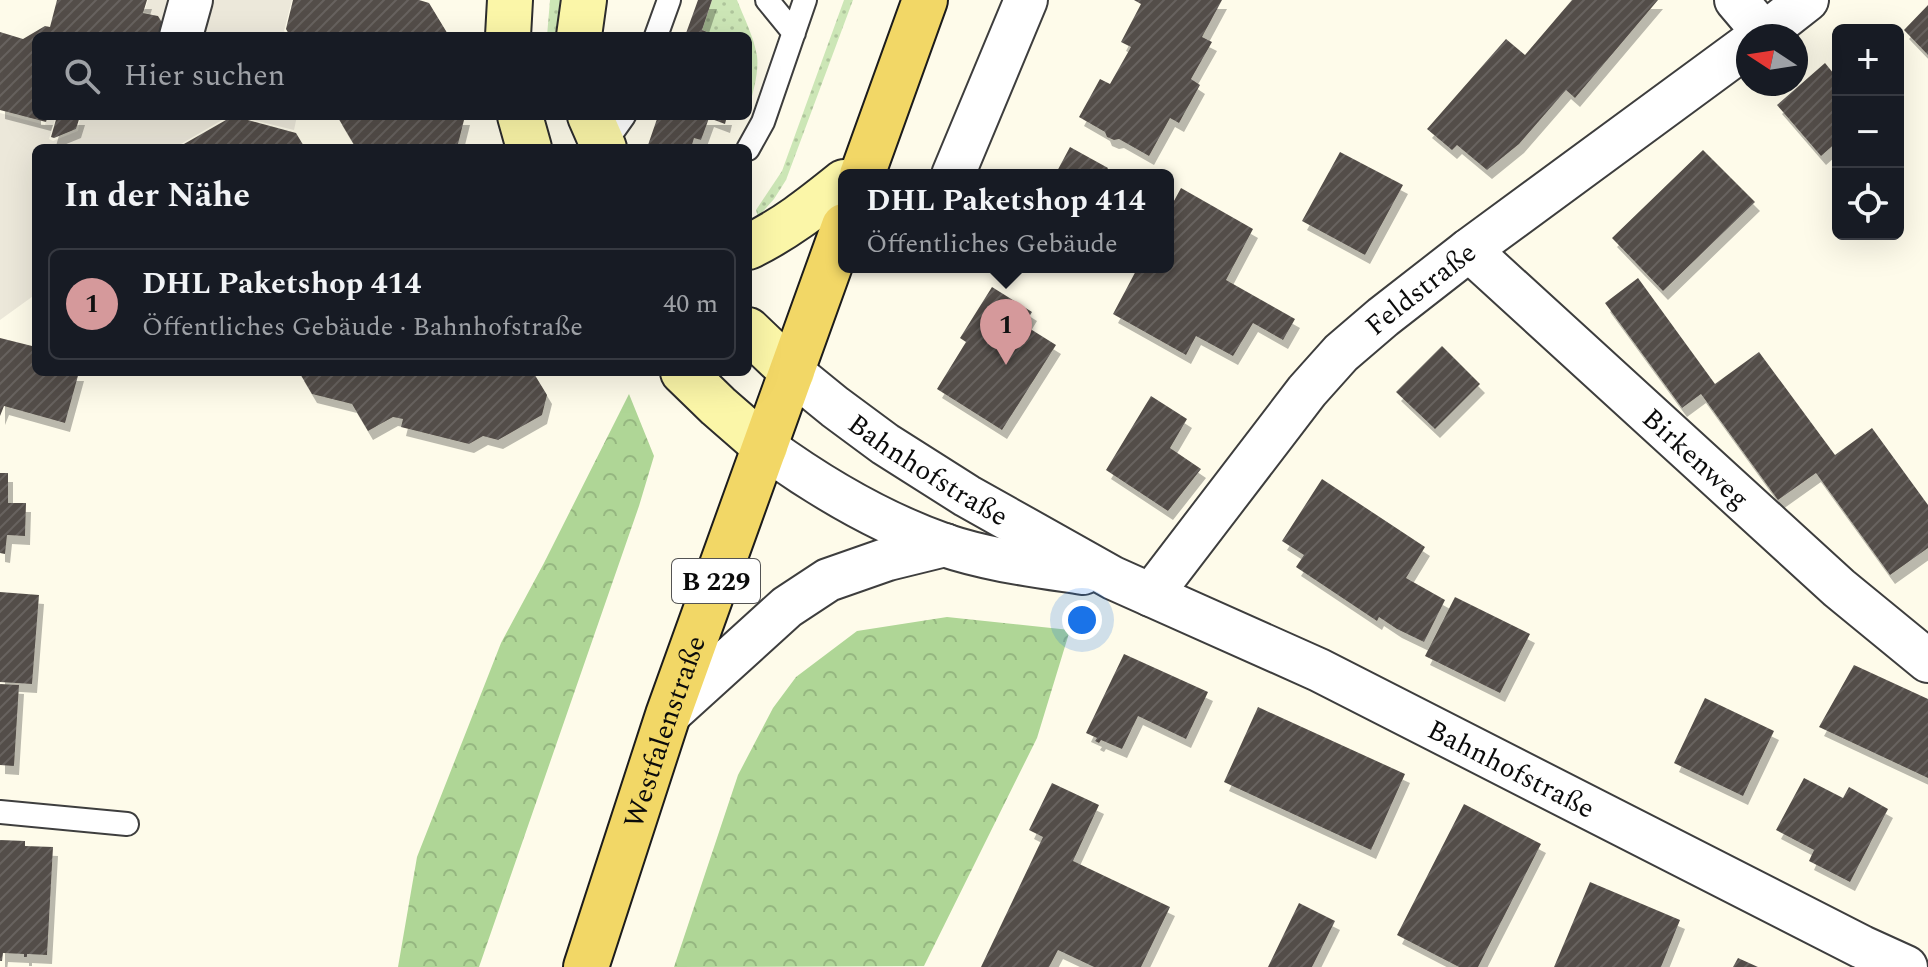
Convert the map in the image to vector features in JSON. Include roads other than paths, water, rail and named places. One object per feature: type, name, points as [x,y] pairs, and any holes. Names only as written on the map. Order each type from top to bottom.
[{"type":"main road","points":[[858,169],[925,0]]},
{"type":"main road","name":"Westfalenstraße","points":[[586,967],[668,715],[838,243]]},
{"type":"street","points":[[182,32],[191,0]]},
{"type":"street","points":[[508,32],[510,0]]},
{"type":"street","points":[[580,32],[584,0]]},
{"type":"street","points":[[956,169],[1026,0]]},
{"type":"street","points":[[1736,0],[1750,24]]},
{"type":"street","name":"Feldstraße","points":[[1776,24],[1807,0]]},
{"type":"street","name":"Feldstraße","points":[[1151,595],[1307,391],[1341,353],[1469,250],[1736,54]]},
{"type":"street","points":[[752,245],[804,215],[838,188]]},
{"type":"street","name":"Birkenweg","points":[[1469,250],[1839,588],[1928,661]]},
{"type":"street","points":[[752,334],[792,372]]},
{"type":"street","name":"Bahnhofstraße","points":[[792,372],[885,444],[967,496],[1113,578],[1319,670],[1906,967]]},
{"type":"street","points":[[687,376],[765,447]]},
{"type":"street","name":"Bahnhofstraße","points":[[765,447],[848,501],[896,526],[945,545],[1013,562],[1113,578]]},
{"type":"street","points":[[668,715],[787,607],[828,580],[888,559],[945,545]]},
{"type":"lane","points":[[657,32],[669,0]]},
{"type":"lane","points":[[767,0],[794,33]]},
{"type":"lane","points":[[751,144],[763,122],[805,0]]},
{"type":"lane","points":[[0,812],[127,824]]},
{"type":"place","name":"DHL Paketshop 414","points":[[1006,365]]}]
